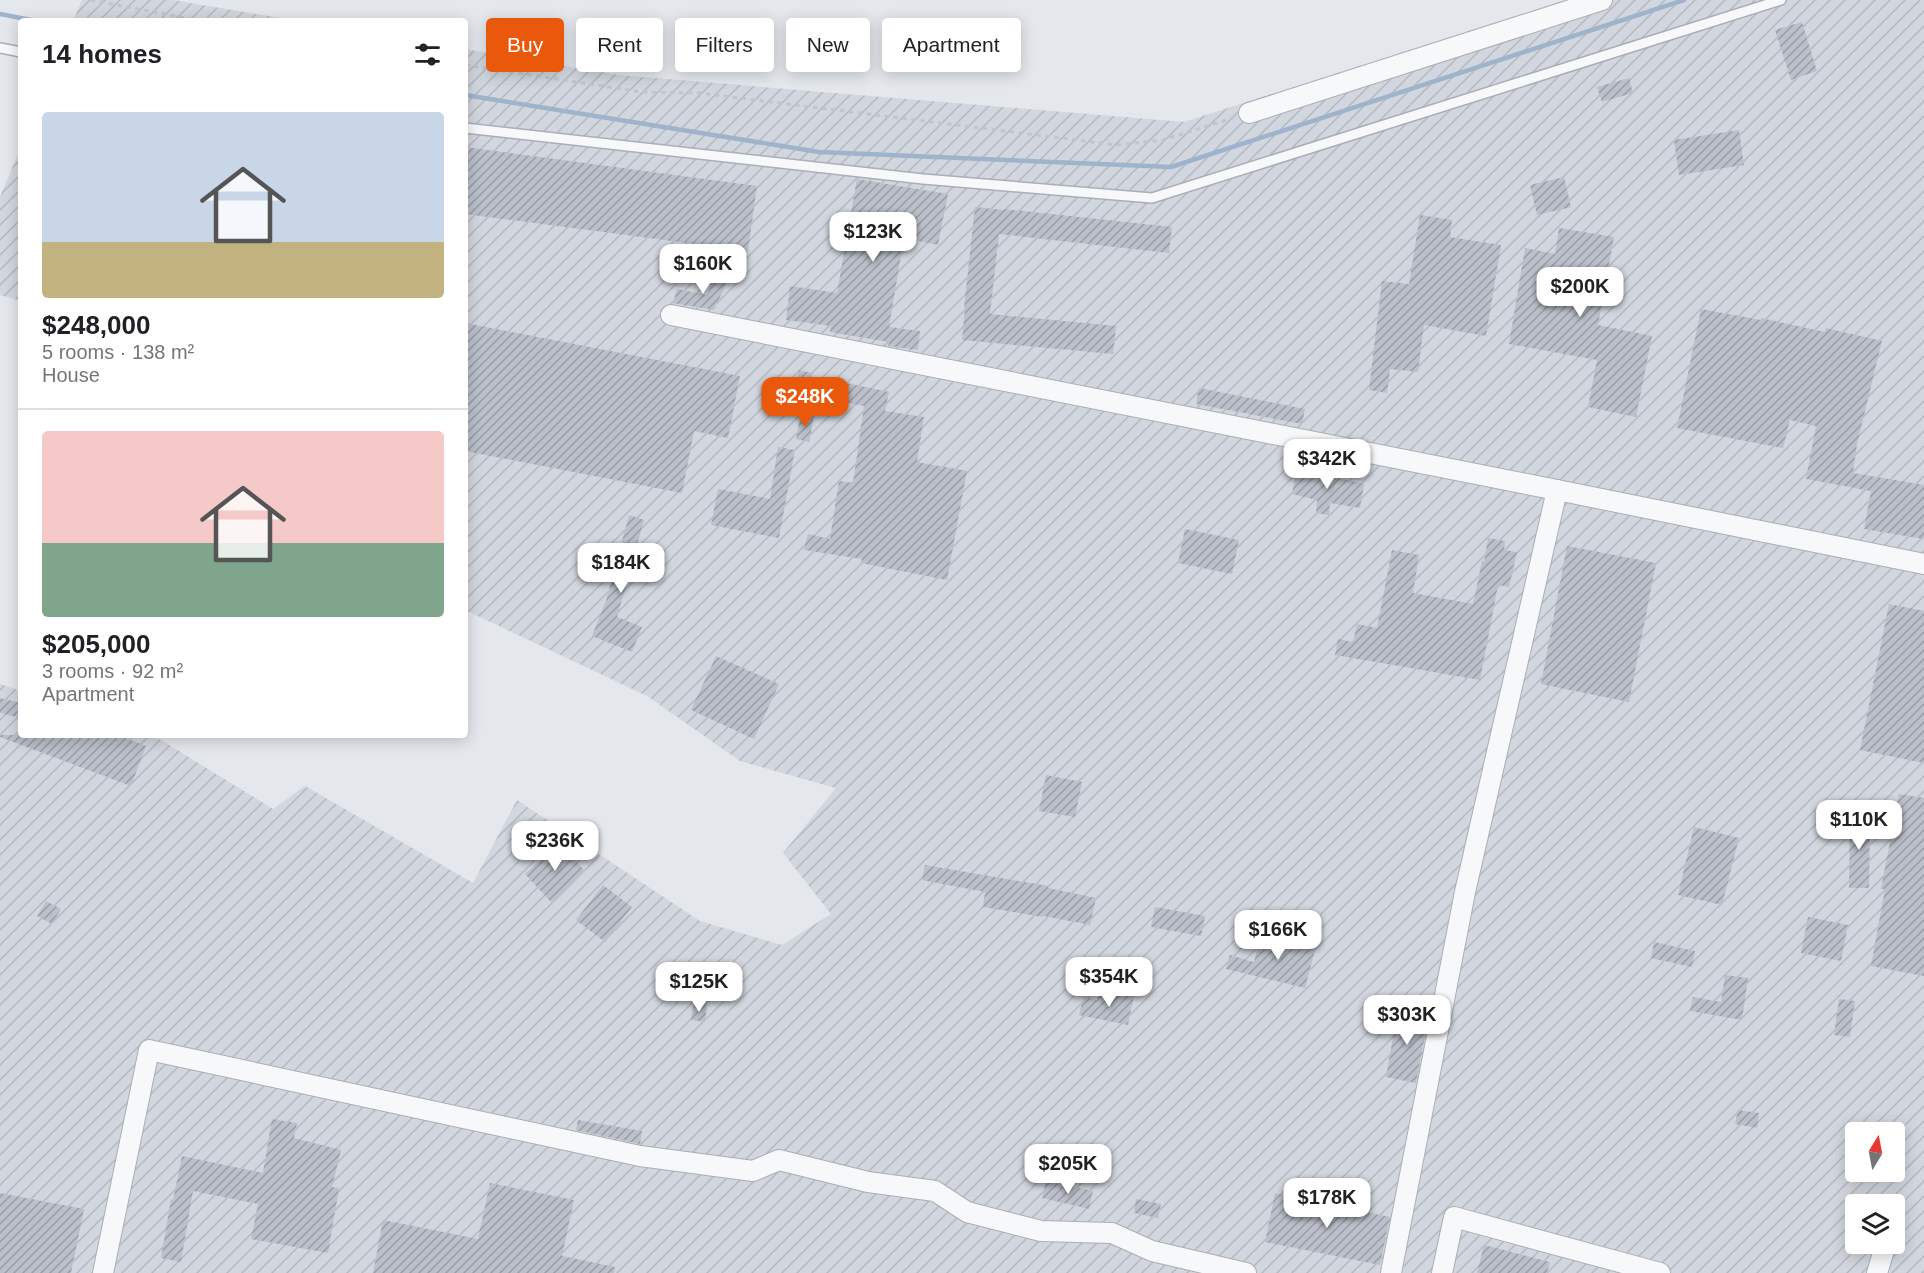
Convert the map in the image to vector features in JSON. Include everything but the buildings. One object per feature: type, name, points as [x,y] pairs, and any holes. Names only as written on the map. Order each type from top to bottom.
[{"type":"street","points":[[1249,113],[1602,0]]},
{"type":"street","points":[[672,315],[1924,564]]},
{"type":"street","points":[[1391,1273],[1465,892],[1557,490]]},
{"type":"street","points":[[103,1273],[149,1050],[640,1156],[753,1171],[779,1160],[868,1182],[935,1191],[967,1212],[1041,1231],[1112,1233],[1152,1251],[1246,1273]]},
{"type":"street","points":[[1442,1273],[1454,1217],[1660,1273]]},
{"type":"street","points":[[1877,1273],[1883,1254]]},
{"type":"lane","points":[[468,128],[911,178],[1152,198],[1781,0]]},
{"type":"lane","points":[[0,48],[18,51]]},
{"type":"path","points":[[91,0],[185,18]]},
{"type":"path","points":[[468,64],[642,92],[699,93],[1117,145],[1163,140],[1249,113]]},
{"type":"shaded area","points":[[82,0],[173,0],[280,18],[74,18]]},
{"type":"shaded area","points":[[1565,0],[1924,0],[1924,1273],[0,1273],[0,684],[18,690],[18,738],[155,738],[273,809],[305,786],[473,883],[517,800],[700,921],[782,945],[831,914],[783,853],[836,788],[740,761],[647,696],[468,611],[468,50],[486,53],[486,72],[564,72],[564,66],[576,68],[576,72],[601,72],[1184,122]]},
{"type":"shaded area","points":[[18,154],[18,300],[0,295],[0,197]]},
{"type":"waterway","points":[[468,95],[819,152],[1171,167],[1684,0]]},
{"type":"waterway","points":[[0,14],[21,18]]}]
